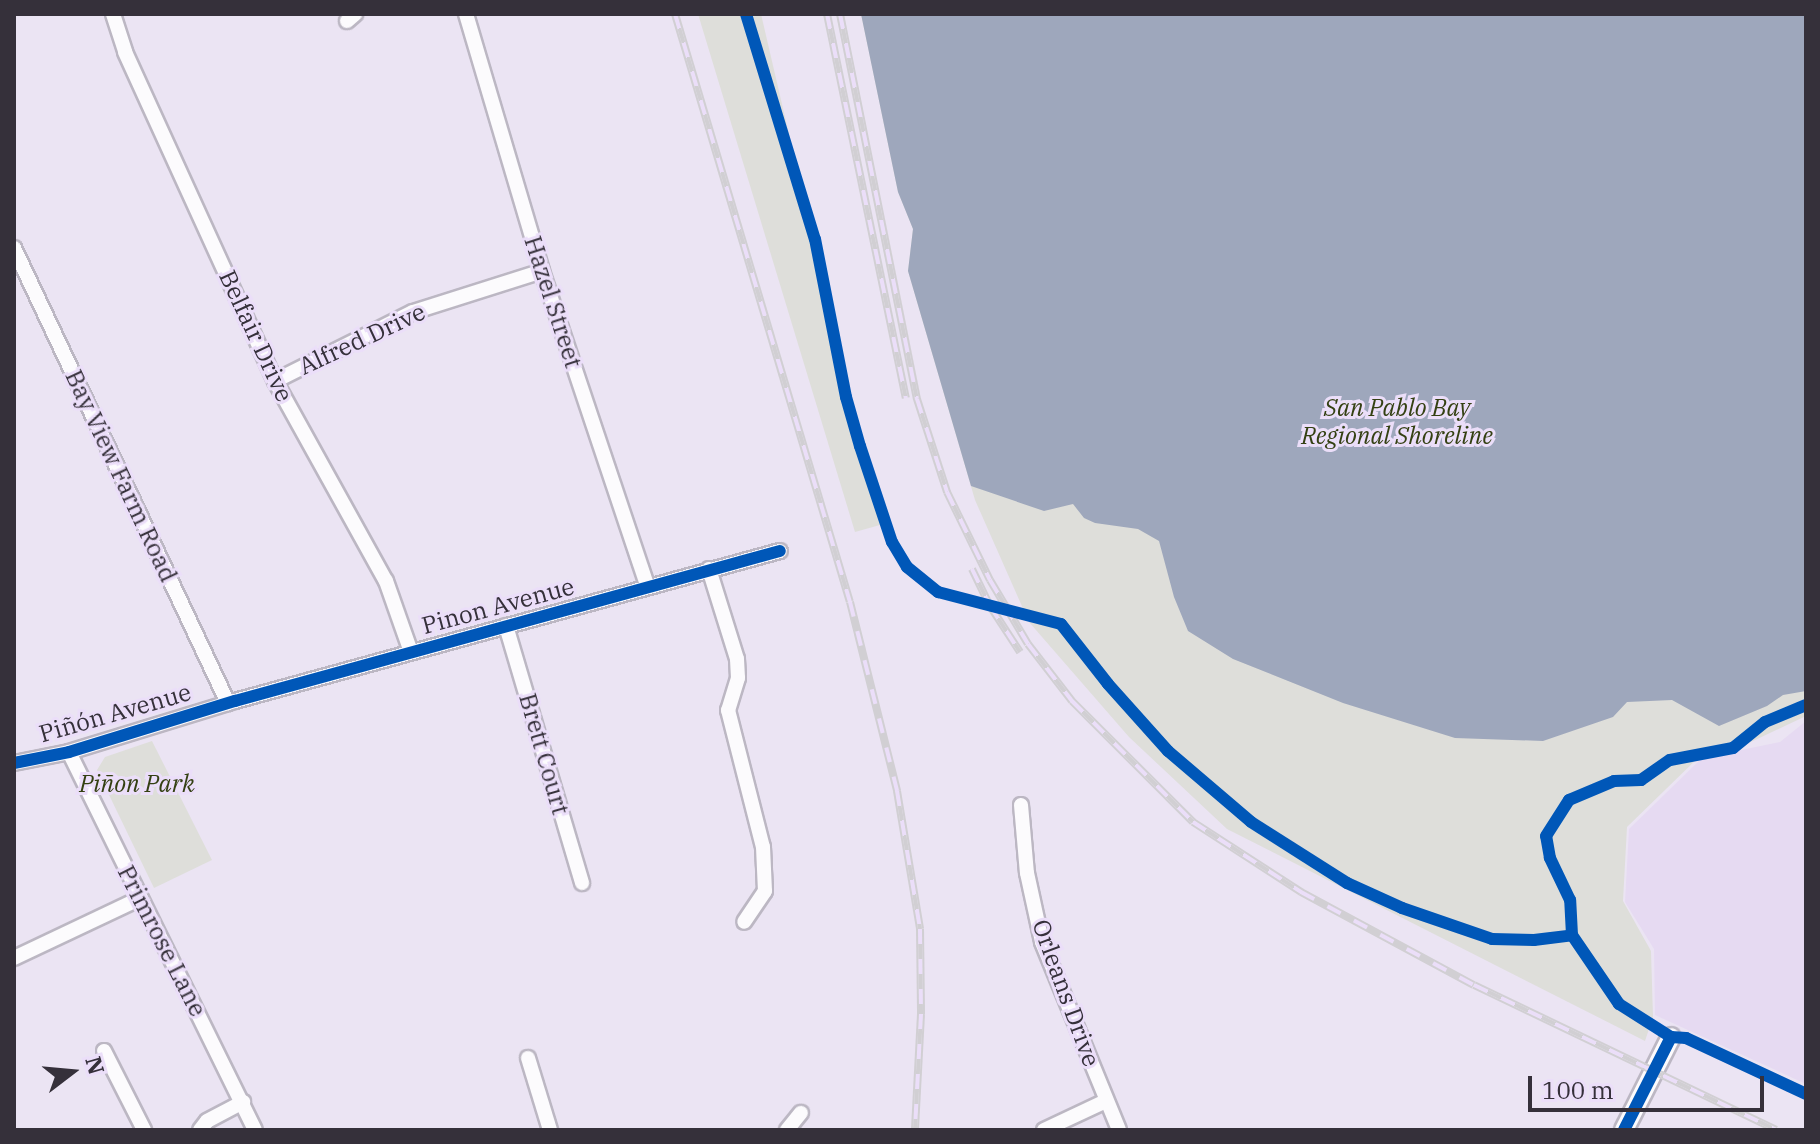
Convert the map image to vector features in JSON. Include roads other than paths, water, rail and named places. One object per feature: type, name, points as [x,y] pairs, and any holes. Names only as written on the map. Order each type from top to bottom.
[{"type":"street","name":"Belfair Drive","points":[[113,14],[125,52],[275,381],[386,581],[411,652]]},
{"type":"street","name":"Hazel Street","points":[[466,14],[542,271],[648,587]]},
{"type":"street","name":"Bay View Farm Road","points":[[14,248],[228,703]]},
{"type":"street","name":"Alfred Drive","points":[[275,381],[413,312],[542,271]]},
{"type":"street","name":"Pinon Avenue","points":[[228,703],[780,551]]},
{"type":"street","points":[[709,569],[737,659],[738,678],[728,710],[763,847],[765,891],[744,922]]},
{"type":"street","name":"Brett Court","points":[[506,626],[582,883]]},
{"type":"street","name":"Piñón Avenue","points":[[14,763],[69,752],[228,703]]},
{"type":"street","name":"Primrose Lane","points":[[69,752],[255,1130]]},
{"type":"street","name":"Orleans Drive","points":[[1021,805],[1027,873],[1042,942],[1119,1130]]},
{"type":"street","points":[[14,958],[141,898]]},
{"type":"street","points":[[1624,1130],[1671,1037]]},
{"type":"street","points":[[104,1051],[144,1130]]},
{"type":"street","points":[[528,1058],[550,1130]]},
{"type":"street","points":[[1044,1130],[1106,1101]]},
{"type":"street","points":[[200,1130],[207,1121],[243,1102]]},
{"type":"street","points":[[787,1130],[801,1113]]},
{"type":"water","name":"San Pablo Bay Regional Shoreline","points":[[861,14],[1806,14],[1806,691],[1783,695],[1767,706],[1719,726],[1672,700],[1627,702],[1613,717],[1543,741],[1455,738],[1343,703],[1233,659],[1188,631],[1174,597],[1159,541],[1138,529],[1095,523],[1084,518],[1073,504],[1044,511],[971,486],[908,271],[913,229],[898,192]]},
{"type":"railway","points":[[675,14],[850,602],[897,791],[920,929],[921,1014],[915,1130]]},
{"type":"railway","points":[[827,14],[906,398]]},
{"type":"railway","points":[[840,14],[917,399],[947,492],[990,580],[1028,644],[1072,701],[1193,822],[1301,892],[1474,985],[1776,1130]]},
{"type":"railway","points":[[972,569],[990,606],[1020,652]]},
{"type":"park label","name":"Piñon Park","points":[[137,784]]}]
